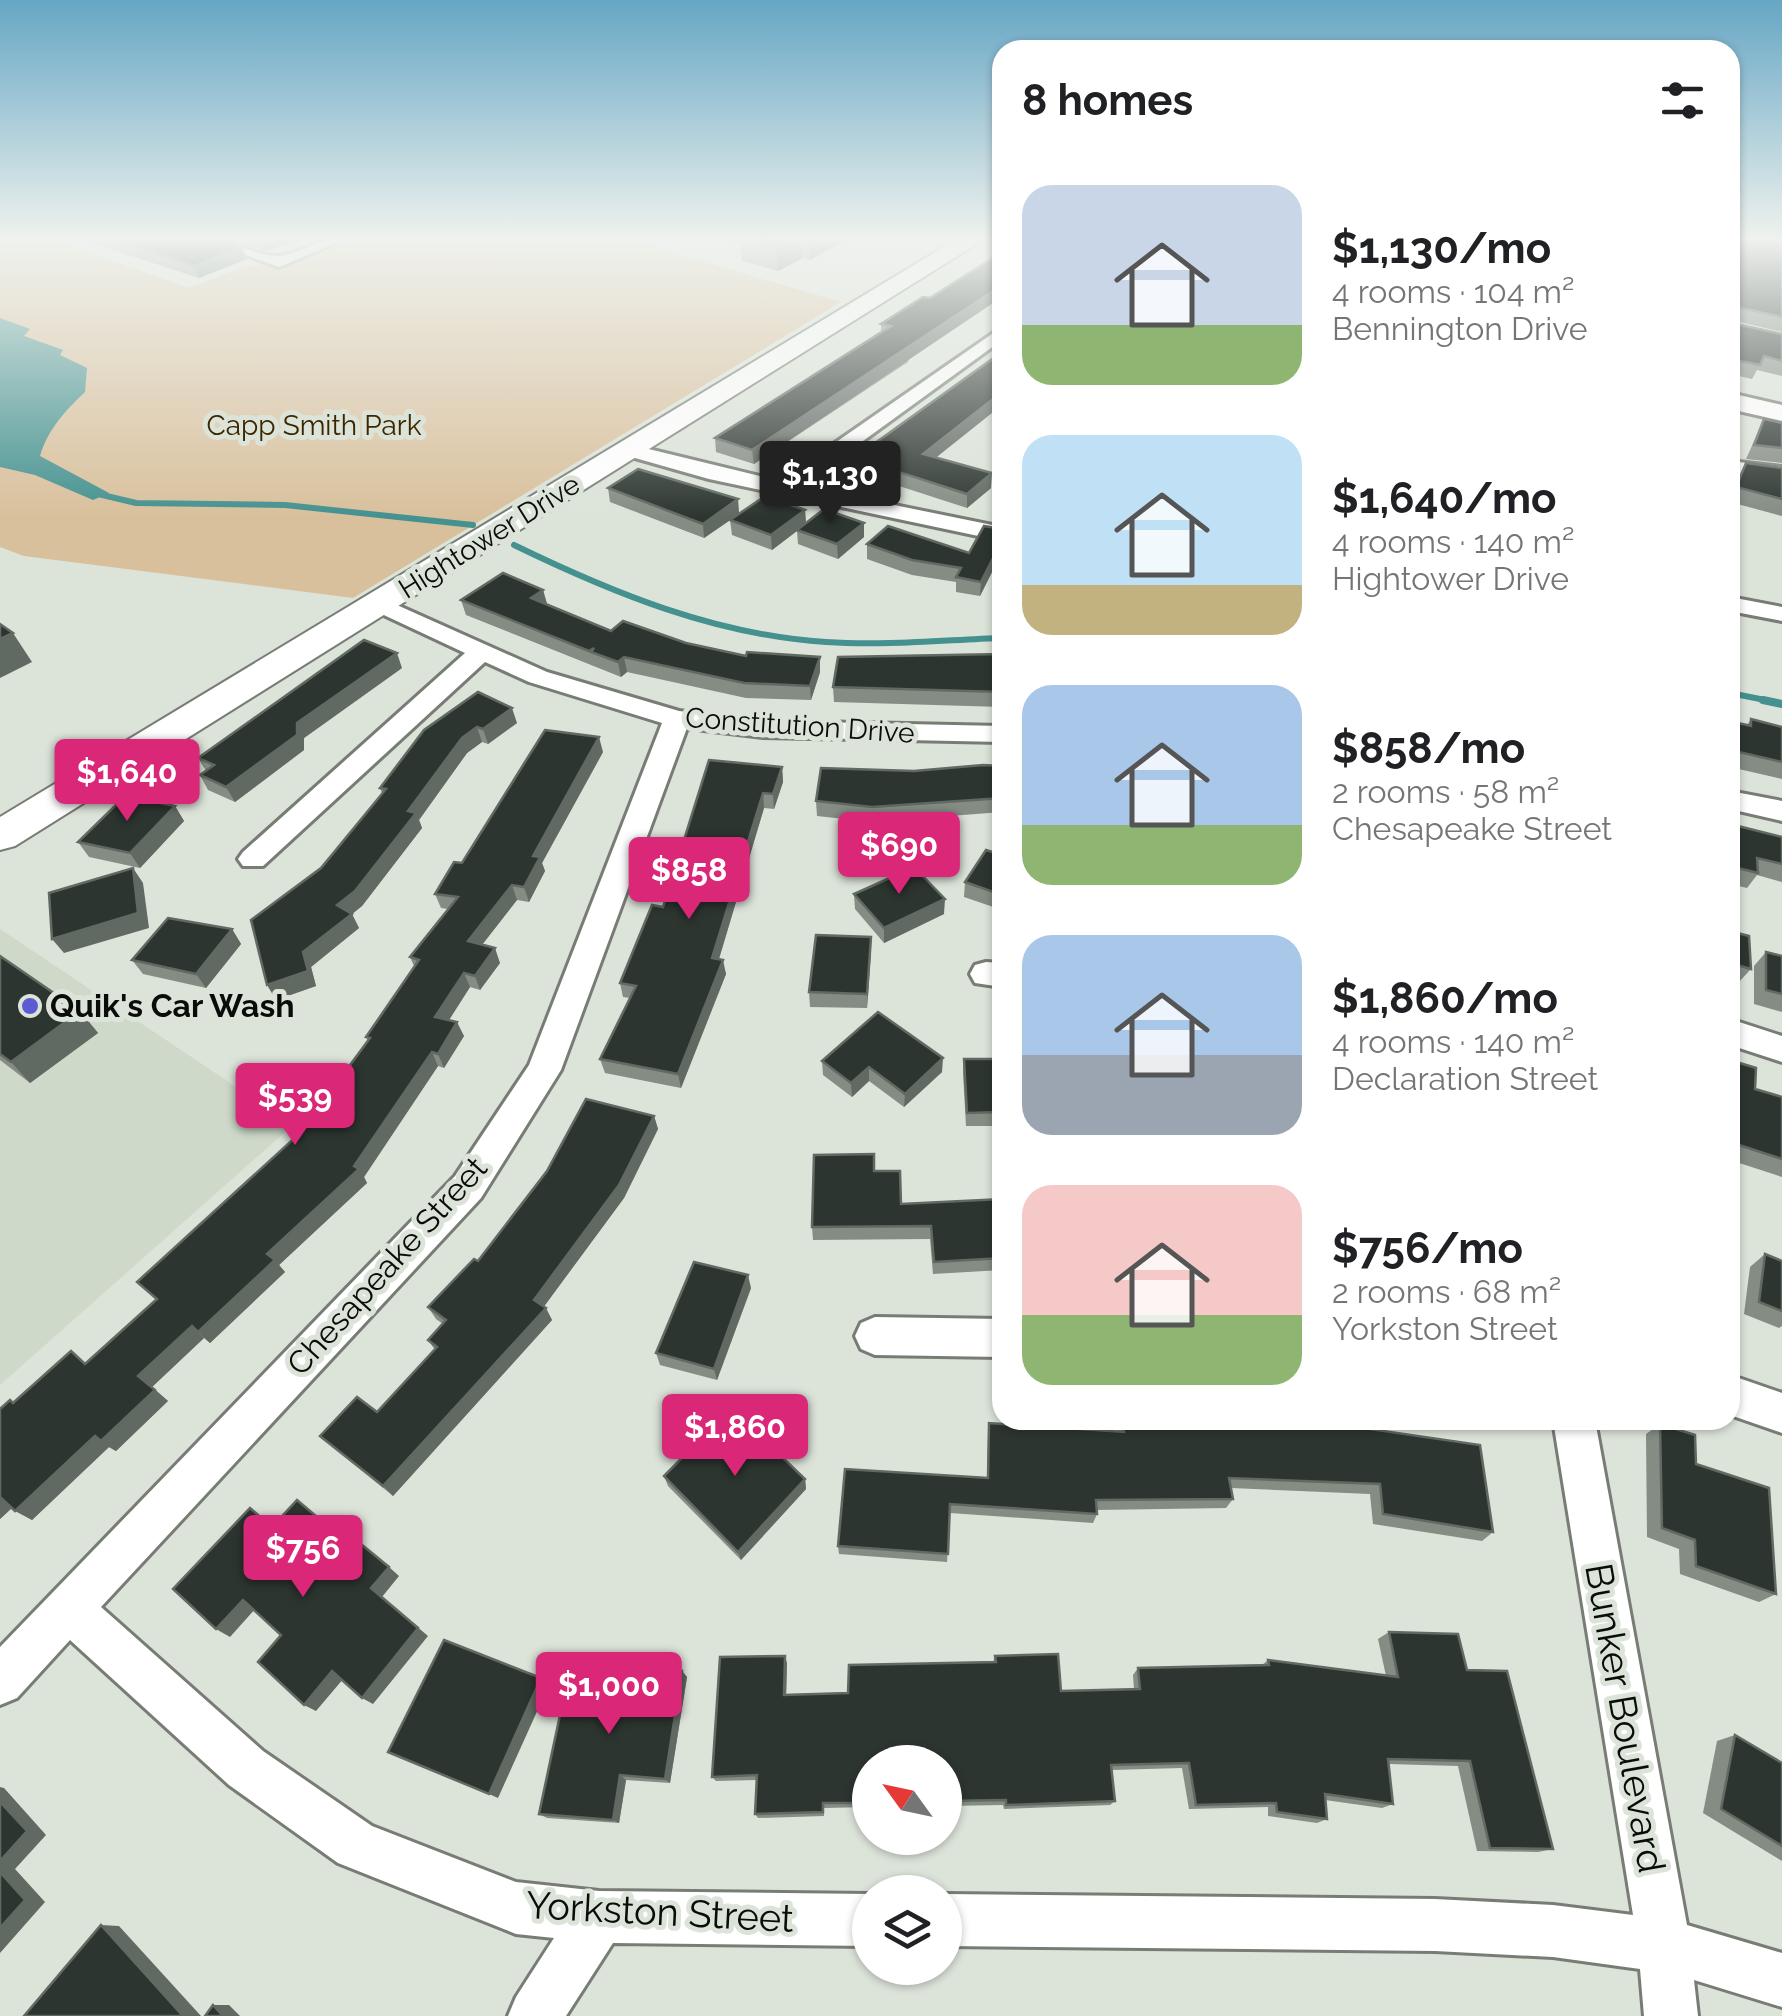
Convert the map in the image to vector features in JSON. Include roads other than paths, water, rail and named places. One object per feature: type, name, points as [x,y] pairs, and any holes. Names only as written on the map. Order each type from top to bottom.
[{"type":"main road","name":"Hightower Drive","points":[[0,836],[824,330]]},
{"type":"street","points":[[784,488],[992,339]]},
{"type":"street","points":[[1740,403],[1782,413]]},
{"type":"street","points":[[628,450],[708,473],[992,532]]},
{"type":"street","points":[[1740,469],[1782,473]]},
{"type":"street","name":"Constitution Drive","points":[[378,604],[579,692],[677,719],[763,729],[992,734]]},
{"type":"street","points":[[1740,606],[1782,614]]},
{"type":"street","points":[[253,859],[482,651]]},
{"type":"street","name":"Chesapeake Street","points":[[0,1681],[468,1187],[544,1070],[677,719]]},
{"type":"street","points":[[1740,802],[1782,811]]},
{"type":"street","points":[[1740,1035],[1782,1050]]},
{"type":"street","points":[[875,1336],[992,1338]]},
{"type":"street","points":[[1740,1398],[1782,1412]]},
{"type":"street","name":"Bunker Boulevard","points":[[1576,1430],[1664,1946],[1671,2016]]},
{"type":"street","name":"Yorkston Street","points":[[68,1608],[246,1768],[356,1845],[516,1908],[599,1917],[852,1920]]},
{"type":"street","points":[[535,2016],[599,1917]]},
{"type":"street","points":[[962,1920],[1498,1925],[1664,1946],[1745,1966],[1782,1980]]},
{"type":"water","points":[[0,330],[29,330],[24,336],[63,350],[60,355],[87,368],[85,392],[58,421],[40,456],[109,493],[93,500],[35,475],[0,467]]},
{"type":"waterway","points":[[94,493],[136,503],[285,505],[473,525]]},
{"type":"waterway","points":[[514,545],[627,595],[744,631],[848,643],[992,638]]},
{"type":"waterway","points":[[1740,695],[1775,702]]},
{"type":"waterway","points":[[1763,700],[1782,704]]},
{"type":"place","name":"Quik's Car Wash","points":[[30,1006]]},
{"type":"park label","name":"Capp Smith Park","points":[[314,425]]}]
